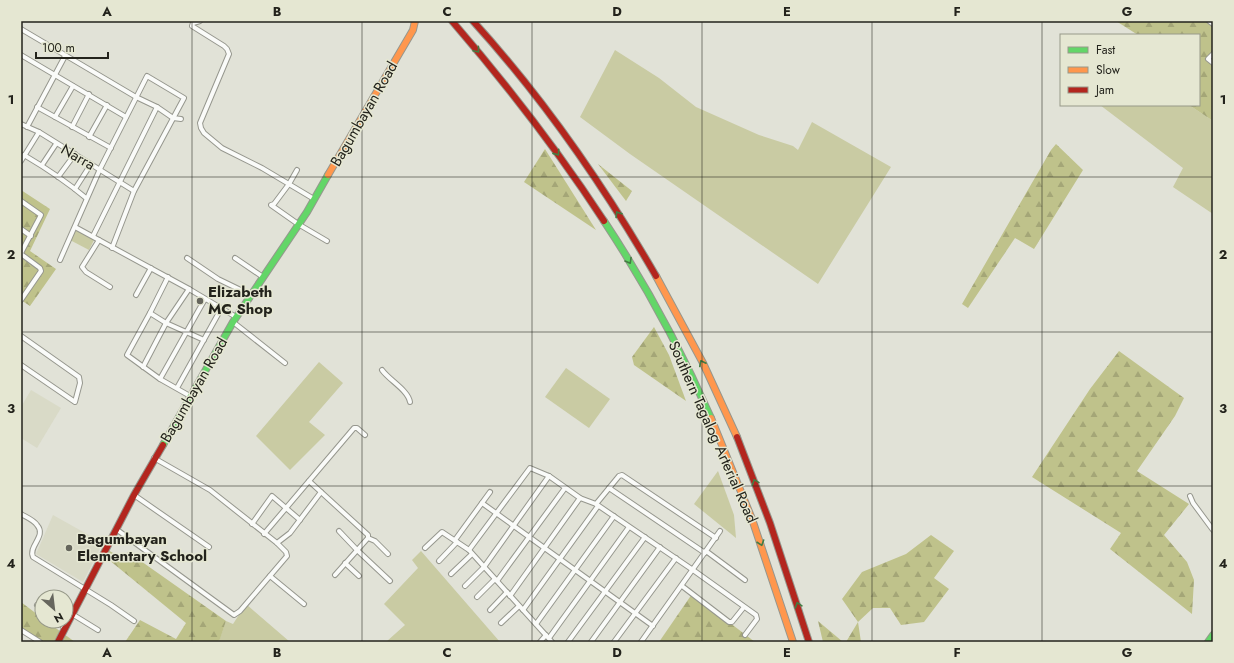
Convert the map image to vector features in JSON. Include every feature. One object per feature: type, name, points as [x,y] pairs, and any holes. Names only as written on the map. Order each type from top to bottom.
[{"type":"main road","name":"Bagumbayan Road","points":[[74,610],[154,458],[234,319],[314,199],[413,30],[415,21]]},
{"type":"main road","name":"Southern Tagalog Arterial Road","points":[[452,21],[510,89],[546,136],[589,197],[626,256],[672,337],[709,413],[737,478],[761,542],[793,642]]},
{"type":"main road","name":"Southern Tagalog Arterial Road","points":[[474,21],[558,125],[600,185],[642,251],[686,330],[723,405],[751,471],[774,534],[809,642]]},
{"type":"main road","name":"Bagumbayan Road","points":[[58,642],[65,629]]},
{"type":"main road","points":[[1208,642],[1213,635]]},
{"type":"street","points":[[200,21],[193,23],[192,26],[228,49],[229,54],[200,123],[204,133],[222,148],[262,168],[314,199]]},
{"type":"street","points":[[1209,21],[1213,24]]},
{"type":"street","points":[[21,29],[136,98],[158,107],[173,118],[181,119]]},
{"type":"street","points":[[1213,54],[1208,59],[1213,63]]},
{"type":"street","points":[[21,55],[126,117]]},
{"type":"street","points":[[27,127],[65,56]]},
{"type":"street","points":[[60,260],[86,198],[147,76],[184,98],[134,191],[112,248]]},
{"type":"street","points":[[55,117],[74,86]]},
{"type":"street","points":[[72,127],[89,94]]},
{"type":"street","points":[[89,137],[107,105]]},
{"type":"street","points":[[37,107],[111,148]]},
{"type":"street","points":[[93,236],[158,107]]},
{"type":"street","name":"Narra","points":[[21,124],[39,132],[56,144],[100,169],[119,183],[134,191]]},
{"type":"street","points":[[21,161],[39,132]]},
{"type":"street","points":[[42,166],[56,144]]},
{"type":"street","points":[[58,177],[75,154]]},
{"type":"street","points":[[24,155],[58,177],[86,198]]},
{"type":"street","points":[[75,189],[91,164]]},
{"type":"street","points":[[297,170],[289,184],[272,205],[298,224],[327,240]]},
{"type":"street","points":[[21,201],[41,215],[21,253],[40,268],[41,271],[21,300]]},
{"type":"street","points":[[75,226],[112,248],[189,288],[222,309],[285,363]]},
{"type":"street","points":[[21,229],[31,236]]},
{"type":"street","points":[[99,240],[82,267],[86,272],[110,287]]},
{"type":"street","points":[[187,258],[218,279],[251,295]]},
{"type":"street","points":[[235,258],[262,277]]},
{"type":"street","points":[[136,295],[151,268]]},
{"type":"street","points":[[168,278],[127,355],[160,379],[190,396]]},
{"type":"street","points":[[143,367],[166,323],[189,288]]},
{"type":"street","points":[[160,379],[205,299]]},
{"type":"street","points":[[177,388],[222,309]]},
{"type":"street","points":[[150,313],[166,323],[204,340]]},
{"type":"street","points":[[21,336],[79,377],[80,383],[75,402],[21,365]]},
{"type":"street","points":[[382,370],[387,377],[409,396],[410,402]]},
{"type":"street","points":[[264,534],[354,428],[357,428],[365,435]]},
{"type":"street","points":[[116,529],[234,615],[240,611],[287,556],[286,552],[277,543],[210,490],[154,458]]},
{"type":"street","points":[[451,574],[470,552],[530,468],[549,476],[580,498],[597,505],[614,516],[756,615],[757,619],[745,635]]},
{"type":"street","points":[[523,610],[619,476],[622,475],[716,538]]},
{"type":"street","points":[[464,586],[484,566],[549,476]]},
{"type":"street","points":[[309,481],[368,535],[368,538],[375,541],[388,554]]},
{"type":"street","points":[[478,597],[496,580],[565,488]]},
{"type":"street","points":[[609,488],[706,552],[745,580]]},
{"type":"street","points":[[277,543],[290,533],[321,492]]},
{"type":"street","points":[[439,561],[456,541],[490,492]]},
{"type":"street","points":[[134,495],[209,546]]},
{"type":"street","points":[[252,524],[272,496],[300,520]]},
{"type":"street","points":[[1190,496],[1193,503],[1213,530]]},
{"type":"street","points":[[490,610],[509,594],[580,498]]},
{"type":"street","points":[[482,503],[653,626]]},
{"type":"street","points":[[21,514],[37,524],[40,530],[40,535],[33,550],[33,557],[111,605],[134,621]]},
{"type":"street","points":[[536,624],[614,516]]},
{"type":"street","points":[[540,642],[549,639],[629,527]]},
{"type":"street","points":[[339,531],[390,581]]},
{"type":"street","points":[[641,642],[720,531]]},
{"type":"street","points":[[425,548],[442,532],[456,541],[484,566],[549,639]]},
{"type":"street","points":[[568,642],[645,537]]},
{"type":"street","points":[[335,575],[368,538]]},
{"type":"street","points":[[591,642],[660,547]]},
{"type":"street","points":[[614,642],[676,558]]},
{"type":"street","points":[[346,563],[359,576]]},
{"type":"street","points":[[270,576],[304,604]]},
{"type":"street","points":[[682,586],[729,622],[732,622],[744,607]]},
{"type":"street","points":[[501,623],[519,606]]},
{"type":"street","points":[[74,615],[98,630]]},
{"type":"street","points":[[21,630],[40,642]]},
{"type":"shaded area","points":[[31,390],[61,408],[37,448],[21,438],[21,407]]},
{"type":"shaded area","name":"Bagumbayan Elementary School","points":[[53,515],[103,543],[83,582],[36,554]]},
{"type":"green space","points":[[1116,21],[1213,21],[1213,121],[1190,106],[1200,106],[1200,34],[1136,34]]},
{"type":"green space","points":[[615,50],[659,78],[696,107],[759,135],[793,146],[798,150],[812,122],[891,167],[818,284],[630,154],[580,117]]},
{"type":"green space","points":[[1101,106],[1190,106],[1213,121],[1213,214],[1173,187],[1183,168]]},
{"type":"green space","points":[[1056,144],[1083,170],[1034,249],[1015,238],[968,308],[962,304],[1051,150]]},
{"type":"green space","points":[[545,149],[596,230],[524,182]]},
{"type":"green space","points":[[598,164],[632,191],[626,201]]},
{"type":"green space","points":[[21,190],[50,209],[30,251],[56,269],[30,306],[21,300]]},
{"type":"green space","points":[[75,230],[94,240],[89,250],[70,240]]},
{"type":"green space","points":[[654,327],[669,355],[686,401],[634,365],[632,357]]},
{"type":"green space","points":[[1119,351],[1184,398],[1175,416],[1137,471],[1189,504],[1164,535],[1187,562],[1194,580],[1192,614],[1110,549],[1121,533],[1032,477],[1090,389]]},
{"type":"green space","points":[[319,362],[343,383],[309,422],[325,435],[290,470],[256,436]]},
{"type":"green space","points":[[566,368],[610,399],[589,428],[545,397]]},
{"type":"green space","points":[[718,471],[734,515],[736,538],[694,504]]},
{"type":"green space","points":[[931,535],[954,551],[934,578],[949,589],[924,622],[901,625],[890,608],[873,608],[858,622],[842,599],[862,572],[906,554]]},
{"type":"green space","points":[[106,549],[124,559],[128,552],[226,621],[220,639],[217,642],[125,642],[140,620],[176,639],[186,623],[103,555]]},
{"type":"green space","points":[[421,551],[500,642],[386,642],[405,625],[384,604],[418,568],[412,560]]},
{"type":"green space","points":[[692,594],[755,642],[659,642]]},
{"type":"green space","points":[[21,602],[34,612],[34,629],[57,629],[75,642],[66,642],[60,638],[58,642],[40,642],[24,632],[21,636]]},
{"type":"green space","points":[[246,604],[290,642],[217,642],[226,621],[233,624]]},
{"type":"green space","points":[[818,621],[843,642],[823,642]]},
{"type":"green space","points":[[858,622],[861,642],[846,642]]},
{"type":"traffic: fast","points":[[163,445],[233,322],[307,212],[328,175]]},
{"type":"traffic: fast","points":[[604,221],[634,268],[662,317],[711,418]]},
{"type":"traffic: fast","points":[[1208,642],[1213,635]]},
{"type":"traffic: slow","points":[[328,175],[413,30],[415,21]]},
{"type":"traffic: slow","points":[[656,276],[703,363],[737,437]]},
{"type":"traffic: slow","points":[[711,418],[752,519],[793,642]]},
{"type":"traffic: jam","points":[[452,21],[531,118],[604,221]]},
{"type":"traffic: jam","points":[[473,21],[524,81],[594,176],[656,276]]},
{"type":"traffic: jam","points":[[737,437],[770,523],[809,642]]},
{"type":"traffic: jam","points":[[58,642],[134,495],[163,445]]},
{"type":"place","name":"Elizabeth MC Shop","points":[[200,301]]},
{"type":"place","name":"Bagumbayan Elementary School","points":[[69,548]]}]
